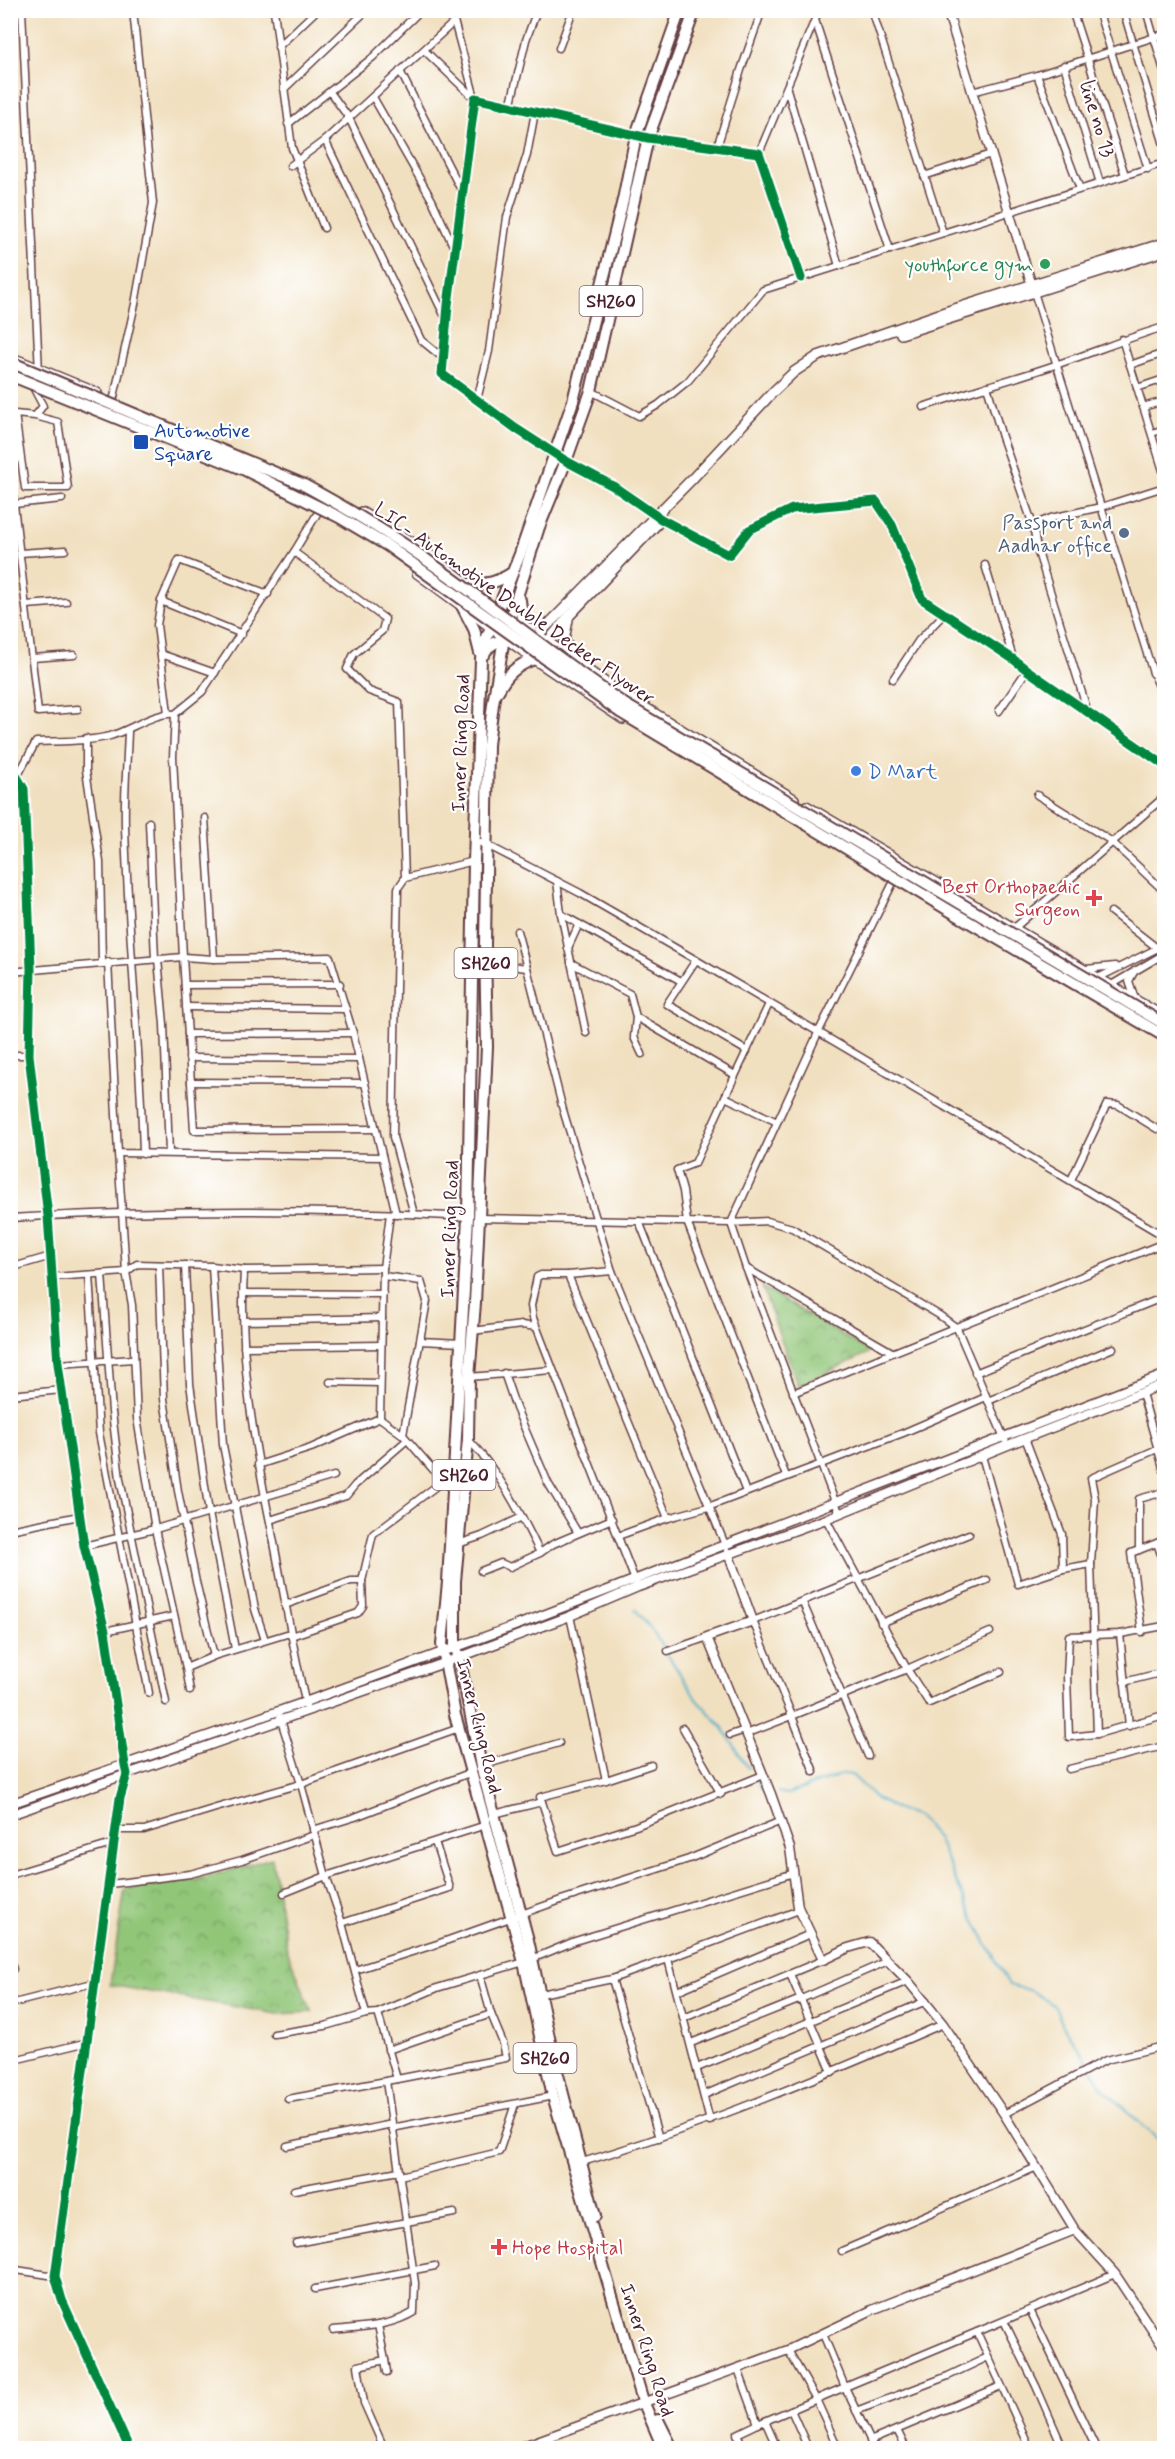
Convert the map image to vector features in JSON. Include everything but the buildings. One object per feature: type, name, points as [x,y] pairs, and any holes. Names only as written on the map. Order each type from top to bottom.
[{"type":"main road","name":"Inner Ring Road","points":[[516,1915],[486,1825],[457,1652],[455,1581],[468,1439],[472,1331],[474,861],[481,659],[556,455],[573,401],[636,135],[680,10]]},
{"type":"main road","name":"Inner Ring Road","points":[[663,2448],[646,2400],[577,2164],[553,2096],[528,1960],[493,1815],[459,1728],[443,1651],[453,1343],[474,1218],[487,1047],[488,745],[493,704],[504,638],[538,527],[566,461],[591,391],[648,138],[695,10]]},
{"type":"main road","points":[[524,652],[537,634],[565,613],[791,381],[816,364],[834,354],[1033,289],[1164,243]]},
{"type":"main road","points":[[1033,289],[1164,251]]},
{"type":"main road","points":[[10,357],[315,487],[383,524],[422,549],[469,584],[499,607],[511,620],[524,625],[583,667],[679,729],[1164,1017]]},
{"type":"main road","name":"LIC- Automotive Double Decker Flyover","points":[[10,362],[302,484],[348,509],[436,566],[566,665],[624,704],[1164,1024]]},
{"type":"main road","points":[[10,378],[260,481],[320,509],[374,541],[504,638],[601,706],[1164,1040]]},
{"type":"main road","name":"LIC- Automotive Double Decker Flyover","points":[[10,378],[243,469],[331,512],[388,546],[620,712],[947,909],[1164,1036]]},
{"type":"main road","points":[[469,584],[488,585],[512,573]]},
{"type":"main road","points":[[521,585],[520,605],[524,625]]},
{"type":"main road","points":[[462,606],[478,640],[481,659]]},
{"type":"main road","points":[[524,625],[539,625],[565,613]]},
{"type":"main road","points":[[493,704],[504,678],[513,670],[534,659],[565,613]]},
{"type":"main road","points":[[565,613],[564,640],[583,667]]},
{"type":"main road","points":[[481,659],[490,645],[504,638],[537,634]]},
{"type":"main road","name":"Inner Ring Road","points":[[528,1960],[541,1995],[577,2164]]},
{"type":"main road","name":"Inner Ring Road","points":[[646,2400],[672,2448]]},
{"type":"street","points":[[22,10],[40,368],[34,389],[43,406],[35,416]]},
{"type":"street","points":[[114,397],[135,304],[153,202],[133,10]]},
{"type":"street","points":[[274,10],[292,148],[324,228]]},
{"type":"street","points":[[278,46],[317,10]]},
{"type":"street","points":[[284,89],[367,10]]},
{"type":"street","points":[[288,124],[372,58],[421,10]]},
{"type":"street","points":[[451,10],[475,99],[442,374],[514,428],[556,455],[613,486],[659,517],[729,555],[749,530],[792,509],[876,501],[892,525],[922,599],[1013,659],[1164,765]]},
{"type":"street","points":[[510,106],[526,40],[537,10]]},
{"type":"street","points":[[559,48],[573,10]]},
{"type":"street","points":[[717,147],[721,129],[762,10]]},
{"type":"street","points":[[801,278],[759,153],[819,10]]},
{"type":"street","points":[[872,10],[943,232]]},
{"type":"street","points":[[947,10],[1153,673],[1164,697]]},
{"type":"street","points":[[1072,10],[1125,175]]},
{"type":"street","points":[[1098,10],[1148,169]]},
{"type":"street","points":[[1123,10],[1164,145]]},
{"type":"street","points":[[1146,10],[1164,71]]},
{"type":"street","points":[[815,20],[890,250]]},
{"type":"street","points":[[290,166],[325,140],[454,22]]},
{"type":"street","points":[[972,92],[1038,75],[1164,34]]},
{"type":"street","points":[[424,50],[475,99],[648,138],[759,153]]},
{"type":"street","name":"line no 13","points":[[1064,65],[1100,183]]},
{"type":"street","points":[[400,71],[462,193]]},
{"type":"street","points":[[1038,75],[1080,189]]},
{"type":"street","points":[[787,89],[839,266]]},
{"type":"street","points":[[330,92],[349,118],[447,319]]},
{"type":"street","points":[[373,97],[432,201],[455,251]]},
{"type":"street","points":[[477,400],[489,351],[507,217],[527,155],[535,112]]},
{"type":"street","points":[[325,140],[421,340],[443,358]]},
{"type":"street","points":[[924,176],[992,154]]},
{"type":"street","points":[[591,391],[639,416],[658,405],[688,381],[763,290],[1164,163]]},
{"type":"street","points":[[923,407],[1056,365],[1122,339],[1164,327]]},
{"type":"street","points":[[1122,339],[1164,474]]},
{"type":"street","points":[[1130,365],[1164,354]]},
{"type":"street","points":[[1137,388],[1164,379]]},
{"type":"street","points":[[987,386],[1033,525],[1037,549],[1087,710]]},
{"type":"street","points":[[1143,407],[1164,401]]},
{"type":"street","points":[[15,414],[35,416],[58,422],[68,488],[25,488],[15,414]]},
{"type":"street","points":[[1152,433],[1164,429]]},
{"type":"street","points":[[10,470],[38,712],[78,708]]},
{"type":"street","points":[[1033,525],[1051,518],[1101,507],[1164,486]]},
{"type":"street","points":[[14,504],[62,499]]},
{"type":"street","points":[[17,777],[36,742],[86,738],[94,740],[128,730],[172,714],[202,692],[268,594],[320,509]]},
{"type":"street","points":[[422,549],[426,539]]},
{"type":"street","points":[[20,553],[65,550]]},
{"type":"street","points":[[294,552],[385,619],[382,631],[354,654],[348,669],[369,691],[399,702],[405,878],[398,888],[393,1137],[414,1214]]},
{"type":"street","points":[[268,594],[179,560],[161,601],[157,625],[172,714],[183,957],[194,1130],[376,1129]]},
{"type":"street","points":[[985,565],[1013,659]]},
{"type":"street","points":[[161,601],[242,633]]},
{"type":"street","points":[[26,605],[66,602]]},
{"type":"street","points":[[893,679],[919,640],[944,614]]},
{"type":"street","points":[[161,654],[215,673]]},
{"type":"street","points":[[32,658],[74,655]]},
{"type":"street","points":[[999,711],[1027,670]]},
{"type":"street","points":[[128,730],[125,824],[131,961],[140,1063],[142,1154]]},
{"type":"street","points":[[86,738],[86,770],[100,862],[126,1272],[132,1305],[137,1418],[155,1529],[190,1691]]},
{"type":"street","points":[[10,773],[17,777],[24,789],[31,969],[29,1055],[48,1216],[58,1364],[84,1546],[105,1631],[126,1769],[120,1798],[89,2042],[58,2241],[55,2276],[62,2300],[129,2448]]},
{"type":"street","points":[[1037,795],[1111,841],[1164,891]]},
{"type":"street","points":[[999,943],[1111,841],[1164,797]]},
{"type":"street","points":[[205,818],[214,959]]},
{"type":"street","points":[[149,822],[169,1153]]},
{"type":"street","points":[[475,841],[557,881],[696,960],[1164,1236]]},
{"type":"street","points":[[405,878],[474,861]]},
{"type":"street","points":[[838,1508],[819,1464],[731,1223],[818,1033],[894,881],[908,863]]},
{"type":"street","points":[[557,881],[561,914],[586,1033]]},
{"type":"street","points":[[1111,912],[1157,948]]},
{"type":"street","points":[[561,914],[681,981]]},
{"type":"street","points":[[568,949],[579,924]]},
{"type":"street","points":[[516,931],[553,1072],[612,1271],[727,1549],[753,1622],[814,1772]]},
{"type":"street","points":[[1084,994],[1097,978],[1164,945]]},
{"type":"street","points":[[1095,1000],[1109,985],[1164,954]]},
{"type":"street","points":[[10,972],[183,957],[214,959],[330,957],[353,1033],[393,1214],[383,1268],[380,1418]]},
{"type":"street","points":[[696,960],[667,1004],[747,1051]]},
{"type":"street","points":[[486,963],[527,968]]},
{"type":"street","points":[[571,963],[630,994],[636,1017],[634,1037],[642,1054]]},
{"type":"street","points":[[1080,968],[1095,970],[1125,964]]},
{"type":"street","points":[[1136,970],[1129,981],[1136,1000]]},
{"type":"street","points":[[185,985],[340,984]]},
{"type":"street","points":[[769,1004],[695,1163],[677,1170],[683,1191],[687,1222],[786,1476]]},
{"type":"street","points":[[186,1007],[346,1009]]},
{"type":"street","points":[[636,1017],[735,1075]]},
{"type":"street","points":[[188,1034],[353,1033]]},
{"type":"street","points":[[10,1055],[29,1055]]},
{"type":"street","points":[[189,1058],[359,1059]]},
{"type":"street","points":[[191,1082],[365,1083]]},
{"type":"street","points":[[725,1097],[777,1122]]},
{"type":"street","points":[[1071,1180],[1107,1104],[1118,1105],[1157,1129]]},
{"type":"street","points":[[118,1153],[382,1158]]},
{"type":"street","points":[[10,1218],[122,1212],[414,1214],[474,1218],[731,1223],[767,1221],[792,1228],[957,1328],[1006,1441]]},
{"type":"street","points":[[639,1221],[746,1492]]},
{"type":"street","points":[[793,1393],[1164,1244]]},
{"type":"street","points":[[10,1268],[51,1256]]},
{"type":"street","points":[[53,1277],[126,1272],[137,1264],[212,1266],[244,1270],[383,1268]]},
{"type":"street","points":[[159,1265],[164,1399],[184,1520],[203,1616],[214,1656]]},
{"type":"street","points":[[185,1265],[190,1384],[209,1513],[235,1649]]},
{"type":"street","points":[[212,1266],[223,1445],[255,1609],[265,1640]]},
{"type":"street","points":[[746,1269],[892,1352]]},
{"type":"street","points":[[244,1270],[246,1383],[258,1466],[307,1711]]},
{"type":"street","points":[[612,1271],[541,1275],[537,1277],[531,1306],[552,1370],[636,1583]]},
{"type":"street","points":[[102,1274],[112,1412],[120,1479],[166,1702]]},
{"type":"street","points":[[89,1275],[99,1433],[149,1693]]},
{"type":"street","points":[[568,1275],[668,1518]]},
{"type":"street","points":[[270,1520],[346,1496],[405,1438],[427,1301],[421,1281],[383,1276]]},
{"type":"street","points":[[243,1293],[383,1294]]},
{"type":"street","points":[[975,1373],[1164,1297]]},
{"type":"street","points":[[244,1321],[382,1318]]},
{"type":"street","points":[[472,1331],[522,1325],[536,1327]]},
{"type":"street","points":[[420,1341],[453,1343]]},
{"type":"street","points":[[244,1347],[381,1345]]},
{"type":"street","points":[[618,1536],[708,1507],[1113,1348]]},
{"type":"street","points":[[58,1364],[134,1359]]},
{"type":"street","points":[[469,1377],[552,1370]]},
{"type":"street","points":[[504,1373],[516,1408],[548,1483],[578,1533]]},
{"type":"street","points":[[1006,1441],[1025,1438],[1141,1389],[1164,1375]]},
{"type":"street","points":[[330,1382],[380,1383]]},
{"type":"street","points":[[10,1804],[281,1720],[444,1663],[457,1652],[570,1604],[636,1583],[727,1549],[823,1509],[838,1508],[1141,1389],[1164,1384]]},
{"type":"street","points":[[1141,1389],[1161,1448],[1164,1471]]},
{"type":"street","points":[[10,1395],[62,1390]]},
{"type":"street","points":[[258,1466],[311,1449],[380,1418]]},
{"type":"street","points":[[186,1668],[235,1649],[358,1613],[363,1606],[362,1581],[373,1534],[448,1484],[405,1438],[380,1418]]},
{"type":"street","points":[[1025,1438],[1062,1534],[1063,1569]]},
{"type":"street","points":[[468,1439],[485,1458],[512,1497],[540,1553]]},
{"type":"street","points":[[1098,1734],[1091,1564],[1095,1500],[1091,1479],[1161,1448]]},
{"type":"street","points":[[980,1452],[1018,1584],[1063,1569],[1091,1564]]},
{"type":"street","points":[[84,1546],[155,1529],[334,1476]]},
{"type":"street","points":[[1139,1550],[1139,1499],[1164,1492]]},
{"type":"street","points":[[727,1549],[826,1519],[838,1508]]},
{"type":"street","points":[[823,1509],[826,1519],[860,1578],[881,1623],[929,1704],[1001,1672]]},
{"type":"street","points":[[10,1530],[79,1516]]},
{"type":"street","points":[[458,1544],[522,1518]]},
{"type":"street","points":[[481,1571],[501,1563],[510,1567],[578,1533],[612,1519]]},
{"type":"street","points":[[668,1651],[803,1603],[969,1534]]},
{"type":"street","points":[[1142,1632],[1131,1553],[1161,1541],[1164,1563]]},
{"type":"street","points":[[285,1605],[351,1581],[362,1581]]},
{"type":"street","points":[[881,1623],[987,1581]]},
{"type":"street","points":[[10,1815],[279,1710],[443,1651],[457,1652],[570,1616],[636,1583]]},
{"type":"street","points":[[803,1603],[868,1756]]},
{"type":"street","points":[[570,1604],[570,1616],[606,1780]]},
{"type":"street","points":[[105,1631],[174,1616]]},
{"type":"street","points":[[1164,1626],[1142,1632],[1069,1636],[1067,1676],[1069,1737],[1098,1734],[1164,1715]]},
{"type":"street","points":[[730,1736],[792,1716],[990,1632]]},
{"type":"street","points":[[1120,1634],[1129,1726]]},
{"type":"street","points":[[708,1636],[781,1821],[790,1848],[799,1910],[823,1960]]},
{"type":"street","points":[[1124,1682],[1164,1672]]},
{"type":"street","points":[[279,1710],[313,1833],[342,1923],[366,2014]]},
{"type":"street","points":[[117,1830],[144,1830],[301,1785],[459,1728]]},
{"type":"street","points":[[683,1728],[721,1794]]},
{"type":"street","points":[[110,1884],[190,1874],[242,1860],[476,1769],[558,1743]]},
{"type":"street","points":[[1069,1769],[1164,1746]]},
{"type":"street","points":[[651,1765],[606,1780],[540,1797],[558,1851],[636,1826],[764,1776]]},
{"type":"street","points":[[493,1815],[542,1802]]},
{"type":"street","points":[[355,1970],[688,1859],[781,1821]]},
{"type":"street","points":[[284,1893],[326,1876],[486,1825]]},
{"type":"street","points":[[342,1923],[450,1888],[435,1842]]},
{"type":"street","points":[[10,1875],[115,1843]]},
{"type":"street","points":[[274,2034],[325,2026],[366,2014],[378,2013],[437,1988],[528,1960],[575,1941],[794,1873]]},
{"type":"street","points":[[541,1995],[612,1979],[799,1910]]},
{"type":"street","points":[[677,1991],[810,1934]]},
{"type":"street","points":[[684,2018],[848,1948],[869,1942],[908,1981],[943,2024],[1004,2114],[1075,2230],[1115,2274],[1164,2348]]},
{"type":"street","points":[[668,1959],[710,2121]]},
{"type":"street","points":[[691,2043],[801,1999],[888,1960]]},
{"type":"street","points":[[10,1961],[13,1969]]},
{"type":"street","points":[[790,1974],[832,2072]]},
{"type":"street","points":[[288,2099],[506,2058],[480,1975]]},
{"type":"street","points":[[612,1979],[659,2138]]},
{"type":"street","points":[[697,2068],[908,1981]]},
{"type":"street","points":[[10,2004],[97,1982]]},
{"type":"street","points":[[704,2095],[926,2001]]},
{"type":"street","points":[[378,2013],[397,2079]]},
{"type":"street","points":[[388,2050],[491,2014]]},
{"type":"street","points":[[577,2164],[710,2121],[943,2024]]},
{"type":"street","points":[[10,2061],[89,2042]]},
{"type":"street","points":[[1004,2114],[1106,2060],[1164,2046]]},
{"type":"street","points":[[333,2330],[378,2325],[406,2317],[414,2312],[416,2283],[386,2081]]},
{"type":"street","points":[[287,2146],[553,2096]]},
{"type":"street","points":[[10,2100],[10,2107]]},
{"type":"street","points":[[294,2190],[399,2174],[499,2152],[515,2104]]},
{"type":"street","points":[[842,2251],[1037,2167]]},
{"type":"street","points":[[296,2243],[454,2213]]},
{"type":"street","points":[[518,2448],[788,2350],[872,2310],[1075,2230]]},
{"type":"street","points":[[315,2289],[435,2266]]},
{"type":"street","points":[[10,2269],[55,2276]]},
{"type":"street","points":[[744,2448],[737,2434],[758,2424],[1115,2274]]},
{"type":"street","points":[[1029,2310],[1096,2448]]},
{"type":"street","points":[[1004,2321],[1063,2448]]},
{"type":"street","points":[[378,2325],[387,2372]]},
{"type":"street","points":[[977,2332],[1030,2448]]},
{"type":"street","points":[[823,2334],[874,2448]]},
{"type":"street","points":[[788,2350],[816,2399],[838,2448]]},
{"type":"street","points":[[856,2411],[948,2376],[988,2356]]},
{"type":"street","points":[[384,2448],[364,2403],[358,2366],[385,2360]]},
{"type":"street","points":[[738,2369],[758,2424]]},
{"type":"street","points":[[870,2441],[1002,2386]]},
{"type":"street","points":[[791,2410],[808,2448]]},
{"type":"street","points":[[765,2421],[777,2448]]},
{"type":"street","points":[[897,2430],[906,2448]]},
{"type":"green space","points":[[762,1287],[871,1352],[798,1386]]},
{"type":"green space","points":[[272,1858],[287,1950],[312,2012],[277,2014],[110,1985],[125,1889],[195,1880]]},
{"type":"waterway","points":[[635,1609],[651,1629],[695,1697],[723,1728],[748,1768]]},
{"type":"waterway","points":[[778,1792],[787,1794],[843,1774],[852,1775],[877,1799],[896,1809],[918,1816],[937,1838],[968,1908],[1009,1985],[1032,1991],[1055,2006],[1063,2026],[1088,2062],[1103,2089],[1164,2145]]},
{"type":"waterway","points":[[756,1779],[762,1790]]},
{"type":"railway","points":[[123,417],[286,486],[385,541],[592,692],[646,727],[1164,1035]]},
{"type":"cycle path","points":[[801,278],[759,153],[648,138],[475,98],[448,305],[442,374],[515,428],[566,461],[613,486],[661,519],[729,555],[749,530],[792,509],[876,501],[892,525],[922,599],[1013,659],[1164,765]]},
{"type":"cycle path","points":[[10,773],[17,777],[24,789],[31,969],[29,1055],[48,1216],[58,1364],[84,1546],[105,1631],[127,1774],[120,1798],[55,2276],[62,2300],[129,2448]]},
{"type":"place","name":"youthforce gym","points":[[1045,264]]},
{"type":"place","name":"Automotive Square","points":[[141,442]]},
{"type":"place","name":"Passport and Aadhar office","points":[[1124,533]]},
{"type":"place","name":"D Mart","points":[[856,771]]},
{"type":"place","name":"Best Orthopaedic Surgeon","points":[[1094,898]]},
{"type":"place","name":"Hope Hospital","points":[[499,2247]]}]
